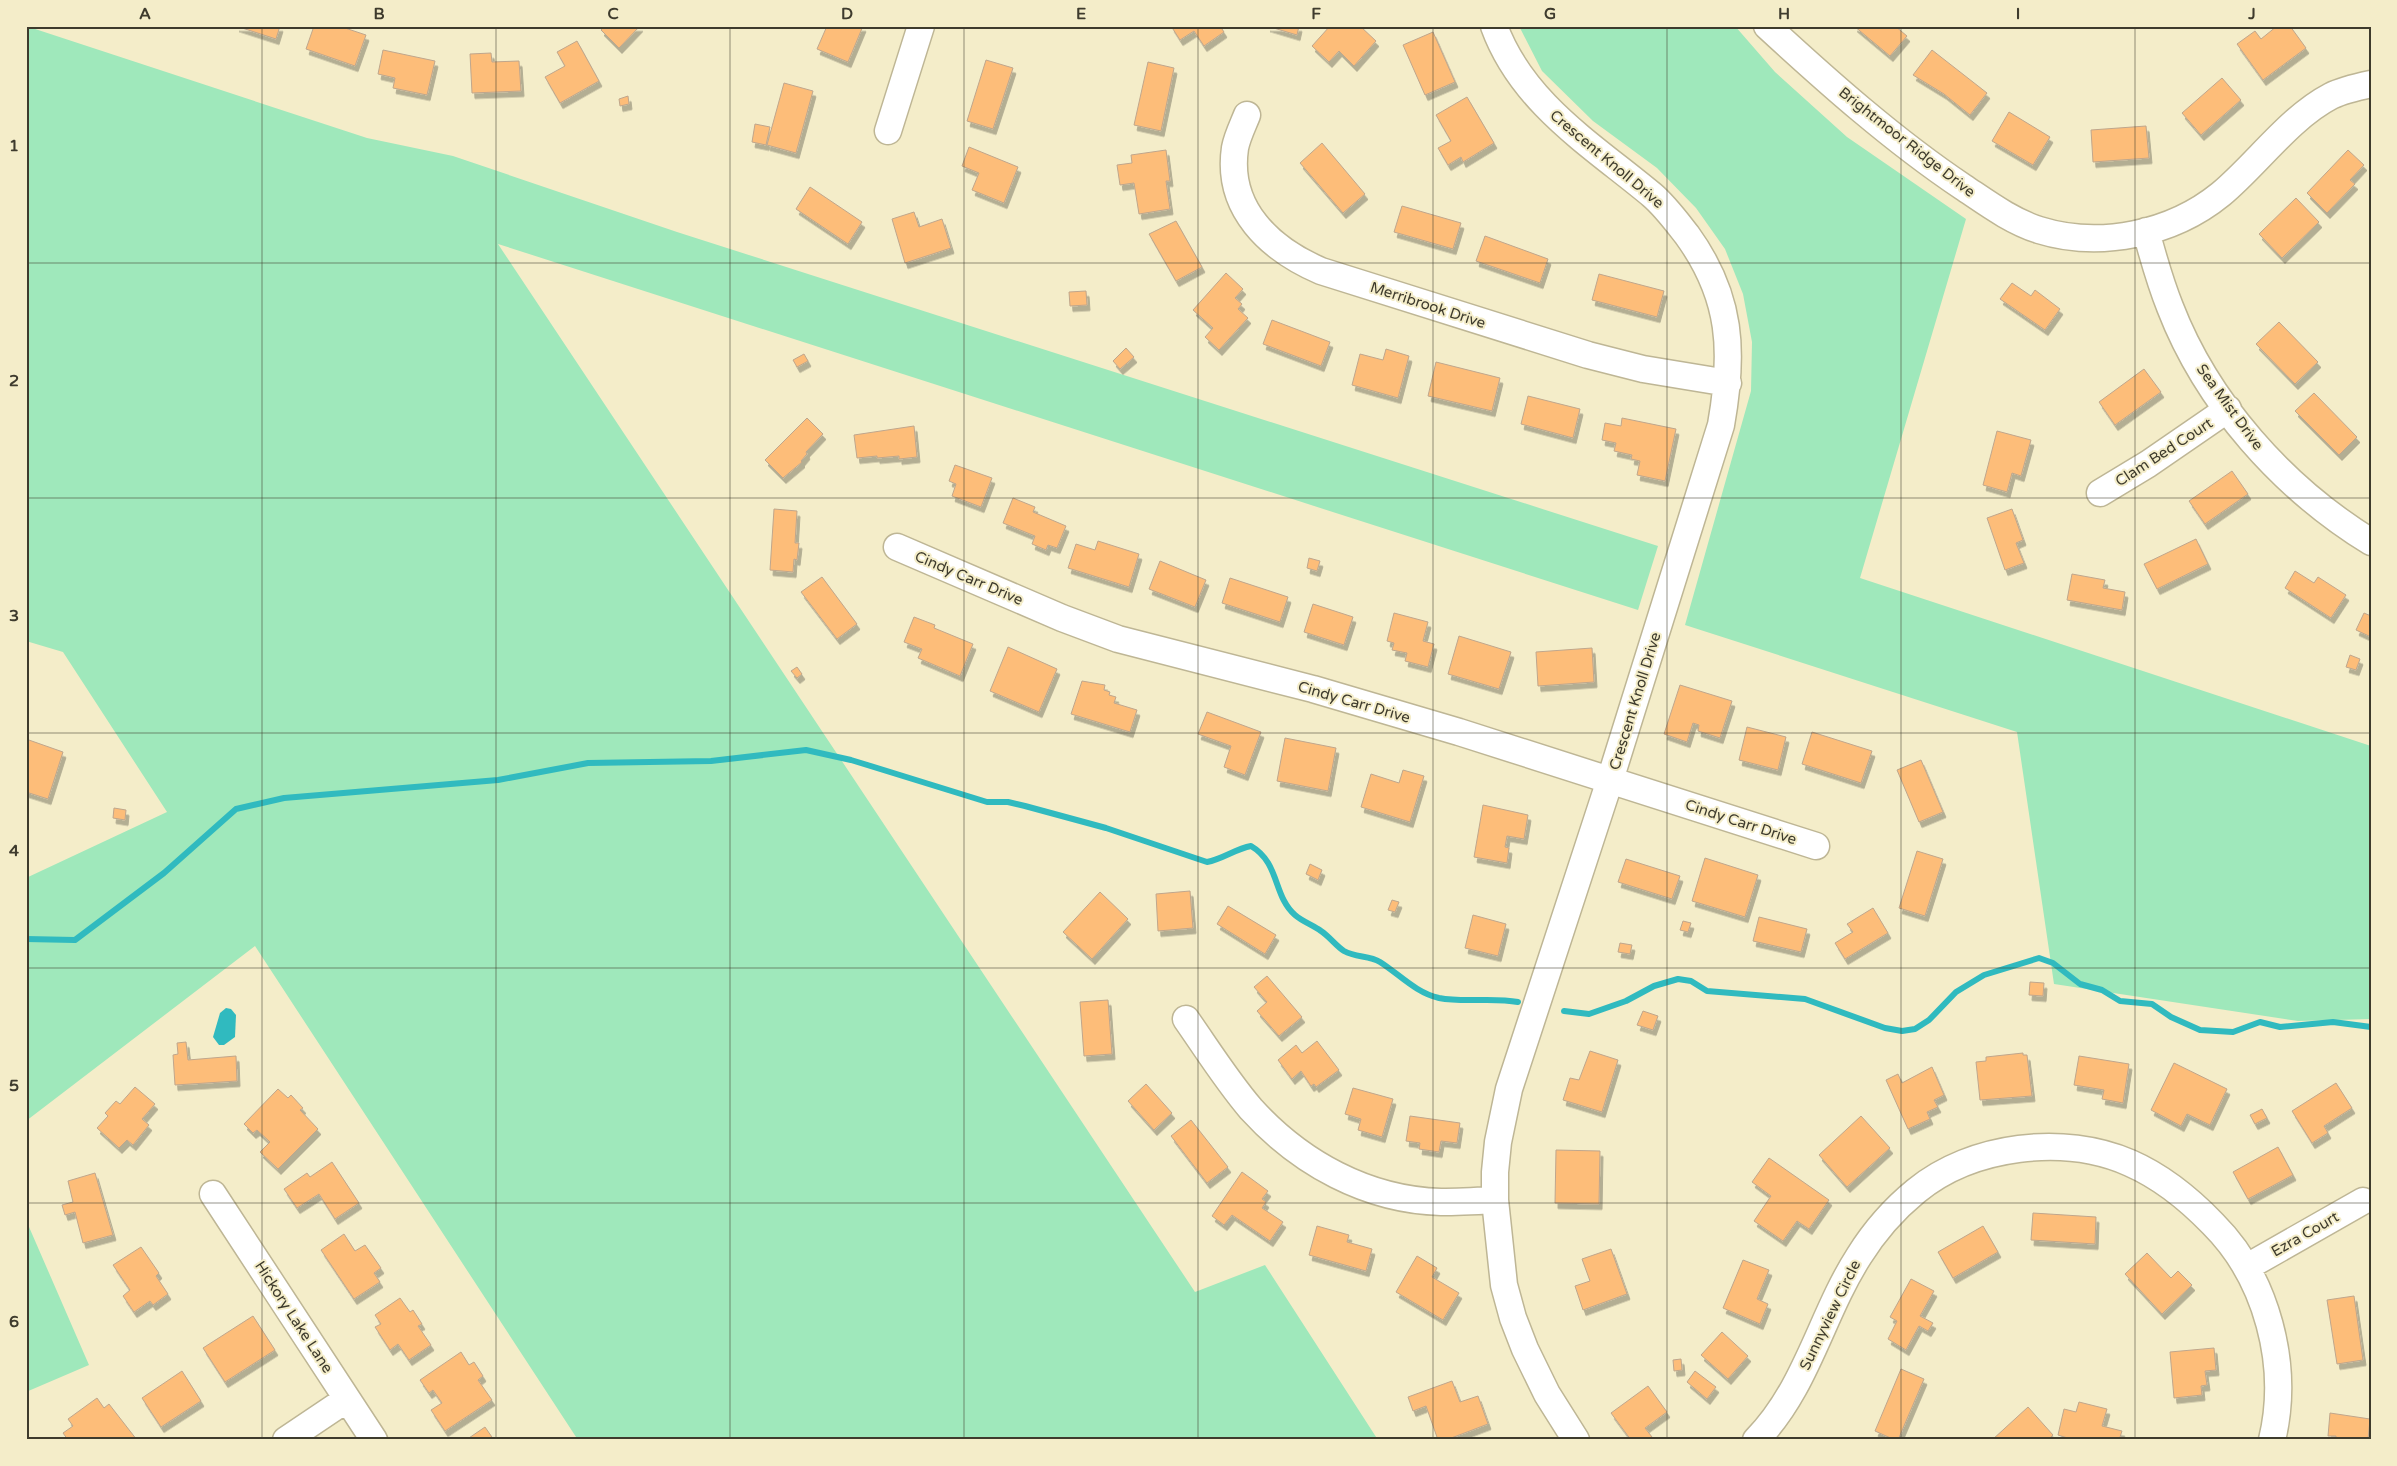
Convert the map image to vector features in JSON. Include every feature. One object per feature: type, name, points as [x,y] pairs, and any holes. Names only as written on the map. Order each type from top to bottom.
[{"type":"street","points":[[888,131],[922,26]]},
{"type":"street","name":"Crescent Knoll Drive","points":[[1494,26],[1509,59],[1528,87],[1550,112],[1570,131],[1654,196],[1675,219],[1708,267],[1719,295],[1726,325],[1728,383],[1721,425],[1610,780],[1509,1089],[1498,1142],[1495,1200],[1504,1285],[1513,1318],[1525,1349],[1547,1394],[1576,1440]]},
{"type":"street","name":"Brightmoor Ridge Drive","points":[[1767,26],[1873,120],[1942,173],[2017,221],[2039,230],[2088,238],[2115,237],[2146,231],[2182,220],[2220,194],[2313,108],[2331,96],[2371,84]]},
{"type":"street","name":"Merribrook Drive","points":[[1247,115],[1236,146],[1234,168],[1238,187],[1246,208],[1258,228],[1295,260],[1321,271],[1588,355],[1643,369],[1728,383]]},
{"type":"street","name":"Sea Mist Drive","points":[[2146,231],[2170,309],[2201,370],[2228,409],[2275,466],[2305,495],[2340,524],[2371,542]]},
{"type":"street","name":"Clam Bed Court","points":[[2100,493],[2148,464],[2228,409]]},
{"type":"street","name":"Cindy Carr Drive","points":[[896,546],[1062,618],[1118,639],[1313,689],[1610,780],[1816,846]]},
{"type":"street","points":[[1186,1019],[1251,1108],[1280,1138],[1334,1174],[1381,1193],[1412,1199],[1441,1202],[1495,1200]]},
{"type":"street","name":"Sunnyview Circle","points":[[1756,1440],[1768,1428],[1797,1383],[1840,1288],[1877,1230],[1917,1190],[1938,1176],[1982,1157],[2026,1148],[2054,1147],[2081,1149],[2128,1162],[2168,1184],[2192,1202],[2229,1240],[2256,1284],[2266,1314],[2277,1371],[2278,1402],[2272,1440]]},
{"type":"street","name":"Hickory Lake Lane","points":[[214,1194],[374,1440]]},
{"type":"street","name":"Ezra Court","points":[[2247,1267],[2363,1201]]},
{"type":"street","points":[[286,1440],[347,1399]]},
{"type":"green space","points":[[26,26],[367,138],[453,156],[677,232],[1658,546],[1638,610],[498,244],[1195,1292],[1265,1265],[1378,1440],[578,1440],[255,946],[26,1121],[26,878],[167,812],[63,652],[26,641]]},
{"type":"green space","points":[[1519,26],[1735,26],[1775,72],[1847,137],[1966,219],[1860,578],[2371,746],[2371,1019],[2298,1021],[2054,984],[2017,732],[1685,625],[1751,391],[1752,342],[1743,294],[1725,249],[1696,208],[1657,168],[1593,121],[1542,71]]},
{"type":"green space","points":[[26,1220],[89,1365],[26,1392]]},
{"type":"water","points":[[226,1008],[231,1009],[236,1015],[235,1037],[224,1045],[219,1045],[213,1037],[220,1013]]},
{"type":"building","points":[[236,26],[280,26],[276,39]]},
{"type":"building","points":[[314,26],[339,26],[366,35],[355,66],[306,49]]},
{"type":"building","points":[[605,26],[640,26],[619,48],[601,30]]},
{"type":"building","points":[[827,26],[863,26],[848,62],[817,49]]},
{"type":"building","points":[[1171,26],[1220,26],[1224,32],[1204,46],[1194,31],[1180,40]]},
{"type":"building","points":[[1267,26],[1299,26],[1297,35]]},
{"type":"building","points":[[1330,26],[1360,26],[1376,41],[1354,66],[1339,51],[1329,62],[1312,46]]},
{"type":"building","points":[[1854,26],[1895,26],[1907,36],[1890,56]]},
{"type":"building","points":[[2277,26],[2290,26],[2306,48],[2263,80],[2237,44],[2255,31],[2261,39]]},
{"type":"building","points":[[1433,32],[1455,82],[1425,95],[1403,45]]},
{"type":"building","points":[[577,41],[599,81],[560,103],[545,77],[565,66],[557,52]]},
{"type":"building","points":[[383,50],[435,61],[427,95],[393,88],[395,78],[378,74]]},
{"type":"building","points":[[1932,50],[1987,93],[1970,115],[1944,94],[1913,75]]},
{"type":"building","points":[[491,53],[492,62],[519,61],[521,91],[472,93],[470,54]]},
{"type":"building","points":[[986,60],[1013,68],[993,129],[967,121]]},
{"type":"building","points":[[1148,62],[1174,68],[1161,131],[1134,125]]},
{"type":"building","points":[[2222,78],[2241,100],[2201,135],[2182,113]]},
{"type":"building","points":[[784,83],[813,91],[796,153],[767,145]]},
{"type":"building","points":[[628,96],[629,104],[620,106],[619,99]]},
{"type":"building","points":[[1467,97],[1494,143],[1463,162],[1461,157],[1448,165],[1438,148],[1451,141],[1436,115]]},
{"type":"building","points":[[2009,112],[2050,137],[2033,165],[1992,141]]},
{"type":"building","points":[[755,124],[770,127],[766,145],[752,142]]},
{"type":"building","points":[[2146,126],[2149,158],[2093,162],[2091,130]]},
{"type":"building","points":[[1322,143],[1365,194],[1343,213],[1300,163]]},
{"type":"building","points":[[969,147],[1018,167],[1004,203],[972,190],[979,173],[962,166]]},
{"type":"building","points":[[1166,150],[1170,181],[1166,181],[1170,209],[1139,214],[1134,183],[1120,185],[1117,165],[1132,163],[1131,155]]},
{"type":"building","points":[[2348,150],[2364,165],[2350,180],[2355,184],[2327,213],[2307,193]]},
{"type":"building","points":[[810,187],[862,222],[848,244],[796,209]]},
{"type":"building","points":[[2296,198],[2319,222],[2282,258],[2259,234]]},
{"type":"building","points":[[1402,206],[1461,223],[1453,249],[1394,232]]},
{"type":"building","points":[[914,212],[919,227],[942,219],[951,248],[905,263],[892,219]]},
{"type":"building","points":[[1176,221],[1202,267],[1176,281],[1149,234]]},
{"type":"building","points":[[1485,236],[1548,259],[1540,283],[1476,261]]},
{"type":"building","points":[[1226,273],[1243,289],[1235,298],[1242,304],[1238,309],[1248,318],[1219,350],[1205,337],[1213,328],[1193,310]]},
{"type":"building","points":[[1599,274],[1664,291],[1657,317],[1592,300]]},
{"type":"building","points":[[2012,283],[2031,296],[2035,290],[2060,309],[2045,330],[2000,299]]},
{"type":"building","points":[[1086,291],[1087,305],[1070,306],[1069,292]]},
{"type":"building","points":[[1272,320],[1330,342],[1321,366],[1263,344]]},
{"type":"building","points":[[2279,322],[2318,362],[2295,384],[2256,344]]},
{"type":"building","points":[[1126,348],[1134,357],[1120,369],[1113,361]]},
{"type":"building","points":[[1386,349],[1409,356],[1398,398],[1352,385],[1360,354],[1383,360]]},
{"type":"building","points":[[804,354],[808,361],[797,367],[793,360]]},
{"type":"building","points":[[1436,362],[1500,378],[1492,411],[1428,396]]},
{"type":"building","points":[[2144,369],[2161,392],[2115,425],[2099,402]]},
{"type":"building","points":[[2314,393],[2357,437],[2339,455],[2295,411]]},
{"type":"building","points":[[1528,396],[1580,409],[1573,438],[1521,424]]},
{"type":"building","points":[[807,418],[823,434],[806,452],[807,454],[802,462],[783,478],[765,460]]},
{"type":"building","points":[[1622,418],[1676,429],[1665,481],[1637,475],[1640,461],[1631,459],[1632,455],[1614,451],[1616,443],[1602,440],[1605,423],[1621,426]]},
{"type":"building","points":[[914,426],[917,457],[899,459],[899,456],[857,458],[854,435]]},
{"type":"building","points":[[1997,431],[2031,440],[2021,476],[2012,473],[2007,492],[1983,485]]},
{"type":"building","points":[[955,465],[992,478],[981,507],[952,496],[956,484],[949,481]]},
{"type":"building","points":[[2232,471],[2248,494],[2205,524],[2189,501]]},
{"type":"building","points":[[1013,498],[1035,507],[1033,512],[1066,526],[1057,548],[1048,545],[1046,550],[1032,544],[1035,536],[1003,523]]},
{"type":"building","points":[[774,509],[797,511],[795,543],[799,543],[797,560],[794,559],[793,572],[770,570]]},
{"type":"building","points":[[2012,509],[2023,540],[2016,543],[2024,563],[2005,570],[1987,518]]},
{"type":"building","points":[[2196,539],[2208,564],[2157,589],[2144,564]]},
{"type":"building","points":[[1098,541],[1139,554],[1129,587],[1068,568],[1076,544],[1095,550]]},
{"type":"building","points":[[1309,558],[1320,561],[1317,571],[1307,568]]},
{"type":"building","points":[[1160,561],[1206,580],[1195,607],[1149,589]]},
{"type":"building","points":[[2295,571],[2314,583],[2318,577],[2346,595],[2331,618],[2285,588]]},
{"type":"building","points":[[2072,574],[2105,580],[2103,588],[2125,592],[2122,610],[2067,600]]},
{"type":"building","points":[[822,577],[857,624],[837,639],[801,592]]},
{"type":"building","points":[[1230,578],[1288,597],[1280,622],[1222,603]]},
{"type":"building","points":[[1313,604],[1353,617],[1344,645],[1304,632]]},
{"type":"building","points":[[1394,613],[1428,622],[1423,641],[1434,644],[1428,667],[1405,661],[1407,653],[1392,650],[1394,643],[1387,641]]},
{"type":"building","points":[[2364,613],[2371,616],[2371,637],[2356,630]]},
{"type":"building","points":[[914,617],[935,625],[934,628],[973,644],[960,676],[918,658],[922,649],[904,642]]},
{"type":"building","points":[[1459,636],[1511,652],[1499,689],[1448,674]]},
{"type":"building","points":[[1008,647],[1057,669],[1039,712],[990,691]]},
{"type":"building","points":[[1592,648],[1594,682],[1538,686],[1536,652]]},
{"type":"building","points":[[2350,655],[2360,659],[2356,670],[2346,667]]},
{"type":"building","points":[[797,667],[802,674],[797,678],[791,671]]},
{"type":"building","points":[[1082,681],[1105,685],[1104,690],[1110,692],[1109,695],[1116,697],[1114,703],[1137,710],[1130,732],[1071,714]]},
{"type":"building","points":[[1680,685],[1732,701],[1720,738],[1698,731],[1699,725],[1693,723],[1687,742],[1664,734]]},
{"type":"building","points":[[1207,712],[1261,732],[1245,775],[1224,767],[1231,746],[1198,734]]},
{"type":"building","points":[[1747,727],[1786,737],[1778,770],[1739,760]]},
{"type":"building","points":[[1812,732],[1872,751],[1861,783],[1802,764]]},
{"type":"building","points":[[1285,738],[1336,748],[1328,791],[1277,781]]},
{"type":"building","points":[[26,739],[63,752],[48,799],[26,792]]},
{"type":"building","points":[[1921,760],[1943,812],[1919,822],[1897,770]]},
{"type":"building","points":[[1403,770],[1424,776],[1410,822],[1361,807],[1371,774],[1399,783]]},
{"type":"building","points":[[1483,805],[1528,815],[1524,839],[1507,836],[1505,847],[1509,848],[1507,863],[1474,857]]},
{"type":"building","points":[[114,808],[126,810],[125,820],[113,818]]},
{"type":"building","points":[[1917,851],[1943,859],[1925,916],[1899,908]]},
{"type":"building","points":[[1705,858],[1758,875],[1745,917],[1692,901]]},
{"type":"building","points":[[1626,859],[1680,876],[1672,899],[1618,882]]},
{"type":"building","points":[[1310,864],[1322,870],[1318,880],[1306,874]]},
{"type":"building","points":[[1190,891],[1193,928],[1158,931],[1156,894]]},
{"type":"building","points":[[1100,892],[1128,919],[1092,959],[1063,932]]},
{"type":"building","points":[[1392,900],[1399,902],[1395,912],[1388,910]]},
{"type":"building","points":[[1228,906],[1276,935],[1265,954],[1217,924]]},
{"type":"building","points":[[1873,908],[1888,933],[1845,959],[1835,943],[1853,932],[1847,924]]},
{"type":"building","points":[[1473,915],[1506,924],[1498,956],[1465,948]]},
{"type":"building","points":[[1759,917],[1807,929],[1801,952],[1753,941]]},
{"type":"building","points":[[1683,921],[1691,923],[1688,932],[1680,930]]},
{"type":"building","points":[[1620,943],[1632,945],[1630,954],[1618,952]]},
{"type":"building","points":[[1267,976],[1302,1017],[1279,1036],[1257,1011],[1267,1002],[1254,987]]},
{"type":"building","points":[[2030,982],[2044,983],[2043,996],[2029,995]]},
{"type":"building","points":[[1108,1000],[1112,1054],[1084,1056],[1080,1002]]},
{"type":"building","points":[[1643,1011],[1658,1016],[1653,1030],[1637,1025]]},
{"type":"building","points":[[1317,1041],[1339,1070],[1316,1087],[1314,1084],[1311,1086],[1301,1071],[1292,1079],[1278,1060],[1296,1045],[1302,1053]]},
{"type":"building","points":[[186,1042],[188,1060],[236,1056],[237,1081],[175,1085],[173,1055],[178,1054],[177,1043]]},
{"type":"building","points":[[1590,1051],[1618,1060],[1602,1112],[1563,1100],[1570,1078],[1579,1080]]},
{"type":"building","points":[[2023,1053],[2023,1055],[2027,1055],[2032,1096],[1980,1100],[1976,1062],[1986,1061],[1986,1057]]},
{"type":"building","points":[[2079,1056],[2129,1064],[2123,1103],[2102,1099],[2104,1090],[2074,1085]]},
{"type":"building","points":[[2174,1063],[2227,1089],[2210,1125],[2187,1114],[2181,1126],[2151,1110]]},
{"type":"building","points":[[1932,1067],[1944,1095],[1934,1100],[1938,1107],[1927,1112],[1930,1119],[1908,1129],[1886,1080],[1898,1074],[1902,1083]]},
{"type":"building","points":[[2336,1083],[2352,1108],[2324,1126],[2328,1133],[2312,1143],[2292,1111]]},
{"type":"building","points":[[1146,1084],[1172,1113],[1154,1130],[1128,1101]]},
{"type":"building","points":[[135,1087],[155,1104],[142,1119],[149,1125],[133,1145],[127,1140],[119,1148],[97,1128],[108,1116],[105,1113],[116,1101],[120,1104]]},
{"type":"building","points":[[1353,1088],[1393,1099],[1382,1137],[1358,1130],[1361,1119],[1345,1114]]},
{"type":"building","points":[[278,1089],[288,1098],[291,1095],[303,1108],[300,1110],[318,1129],[278,1169],[260,1152],[270,1142],[257,1130],[253,1133],[244,1124]]},
{"type":"building","points":[[2262,1109],[2267,1118],[2255,1124],[2250,1115]]},
{"type":"building","points":[[1410,1116],[1460,1123],[1457,1143],[1441,1141],[1439,1152],[1419,1149],[1420,1143],[1406,1141]]},
{"type":"building","points":[[1861,1116],[1890,1148],[1847,1187],[1819,1155]]},
{"type":"building","points":[[1191,1120],[1228,1167],[1207,1183],[1171,1136]]},
{"type":"building","points":[[2278,1147],[2293,1175],[2248,1199],[2233,1172]]},
{"type":"building","points":[[1556,1150],[1600,1151],[1599,1204],[1555,1203]]},
{"type":"building","points":[[1769,1158],[1829,1200],[1809,1229],[1797,1221],[1783,1241],[1754,1221],[1771,1196],[1752,1182]]},
{"type":"building","points":[[332,1162],[359,1203],[335,1219],[319,1194],[297,1208],[284,1189],[307,1173],[310,1177]]},
{"type":"building","points":[[1242,1172],[1268,1191],[1262,1199],[1266,1202],[1262,1208],[1283,1222],[1270,1241],[1232,1215],[1224,1225],[1212,1216]]},
{"type":"building","points":[[95,1173],[113,1235],[83,1243],[75,1212],[65,1215],[62,1205],[73,1202],[68,1181]]},
{"type":"building","points":[[2033,1213],[2096,1217],[2095,1244],[2031,1240]]},
{"type":"building","points":[[1317,1226],[1349,1235],[1347,1242],[1372,1249],[1366,1271],[1309,1255]]},
{"type":"building","points":[[1983,1226],[1998,1252],[1953,1278],[1938,1252]]},
{"type":"building","points":[[344,1234],[355,1251],[365,1245],[381,1268],[374,1273],[380,1282],[354,1299],[321,1250]]},
{"type":"building","points":[[141,1247],[159,1273],[156,1276],[168,1294],[153,1305],[150,1301],[134,1312],[123,1296],[130,1290],[113,1265]]},
{"type":"building","points":[[1611,1249],[1627,1294],[1583,1310],[1575,1286],[1590,1281],[1582,1259]]},
{"type":"building","points":[[2147,1253],[2171,1278],[2178,1271],[2192,1285],[2162,1314],[2125,1274]]},
{"type":"building","points":[[1417,1256],[1437,1268],[1432,1277],[1459,1293],[1443,1320],[1396,1292]]},
{"type":"building","points":[[1743,1260],[1769,1270],[1757,1299],[1768,1304],[1760,1324],[1723,1308]]},
{"type":"building","points":[[1911,1279],[1934,1291],[1920,1316],[1933,1323],[1928,1331],[1919,1326],[1906,1350],[1888,1339],[1897,1321],[1890,1317]]},
{"type":"building","points":[[2354,1296],[2363,1360],[2337,1364],[2327,1300]]},
{"type":"building","points":[[400,1298],[410,1312],[413,1310],[422,1324],[418,1326],[431,1345],[409,1360],[398,1344],[390,1350],[375,1327],[381,1324],[375,1315]]},
{"type":"building","points":[[253,1316],[275,1350],[225,1382],[203,1348]]},
{"type":"building","points":[[1722,1332],[1748,1356],[1728,1379],[1701,1355]]},
{"type":"building","points":[[2214,1348],[2216,1370],[2205,1371],[2207,1385],[2201,1386],[2202,1395],[2174,1398],[2170,1352]]},
{"type":"building","points":[[461,1352],[469,1365],[474,1362],[483,1376],[478,1380],[492,1400],[445,1431],[431,1410],[442,1403],[433,1390],[429,1393],[420,1380]]},
{"type":"building","points":[[1681,1359],[1682,1370],[1674,1371],[1673,1360]]},
{"type":"building","points":[[1901,1369],[1924,1379],[1898,1440],[1895,1440],[1875,1431]]},
{"type":"building","points":[[182,1371],[201,1401],[161,1427],[142,1398]]},
{"type":"building","points":[[1695,1371],[1716,1387],[1707,1399],[1687,1382]]},
{"type":"building","points":[[1452,1381],[1460,1402],[1478,1396],[1488,1424],[1446,1440],[1438,1440],[1426,1406],[1413,1411],[1408,1397]]},
{"type":"building","points":[[1648,1386],[1667,1412],[1645,1428],[1652,1437],[1647,1440],[1631,1440],[1611,1413]]},
{"type":"building","points":[[97,1398],[104,1408],[109,1404],[137,1440],[68,1440],[63,1433],[73,1426],[68,1419]]},
{"type":"building","points":[[2079,1402],[2107,1409],[2102,1426],[2122,1431],[2119,1440],[2074,1440],[2058,1435],[2064,1409],[2076,1412]]},
{"type":"building","points":[[2028,1407],[2053,1435],[2048,1440],[1992,1440]]},
{"type":"building","points":[[2330,1413],[2370,1419],[2368,1440],[2336,1440],[2336,1436],[2328,1436]]},
{"type":"building","points":[[485,1427],[494,1440],[466,1440]]},
{"type":"waterway","points":[[26,939],[75,940],[164,873],[236,809],[284,798],[498,780],[588,763],[711,761],[806,750],[851,760],[987,802],[1008,802],[1106,828],[1207,862],[1251,846],[1267,861],[1283,899],[1295,915],[1321,931],[1344,951],[1376,960],[1415,988],[1431,996],[1459,1000],[1518,1002]]},
{"type":"waterway","points":[[1564,1011],[1589,1014],[1626,1001],[1654,986],[1678,979],[1691,981],[1707,991],[1805,999],[1885,1028],[1902,1031],[1915,1029],[1929,1020],[1956,992],[1984,975],[2039,958],[2053,963],[2080,984],[2102,990],[2120,1001],[2152,1004],[2171,1017],[2200,1030],[2233,1032],[2260,1022],[2280,1027],[2333,1022],[2371,1027]]}]
